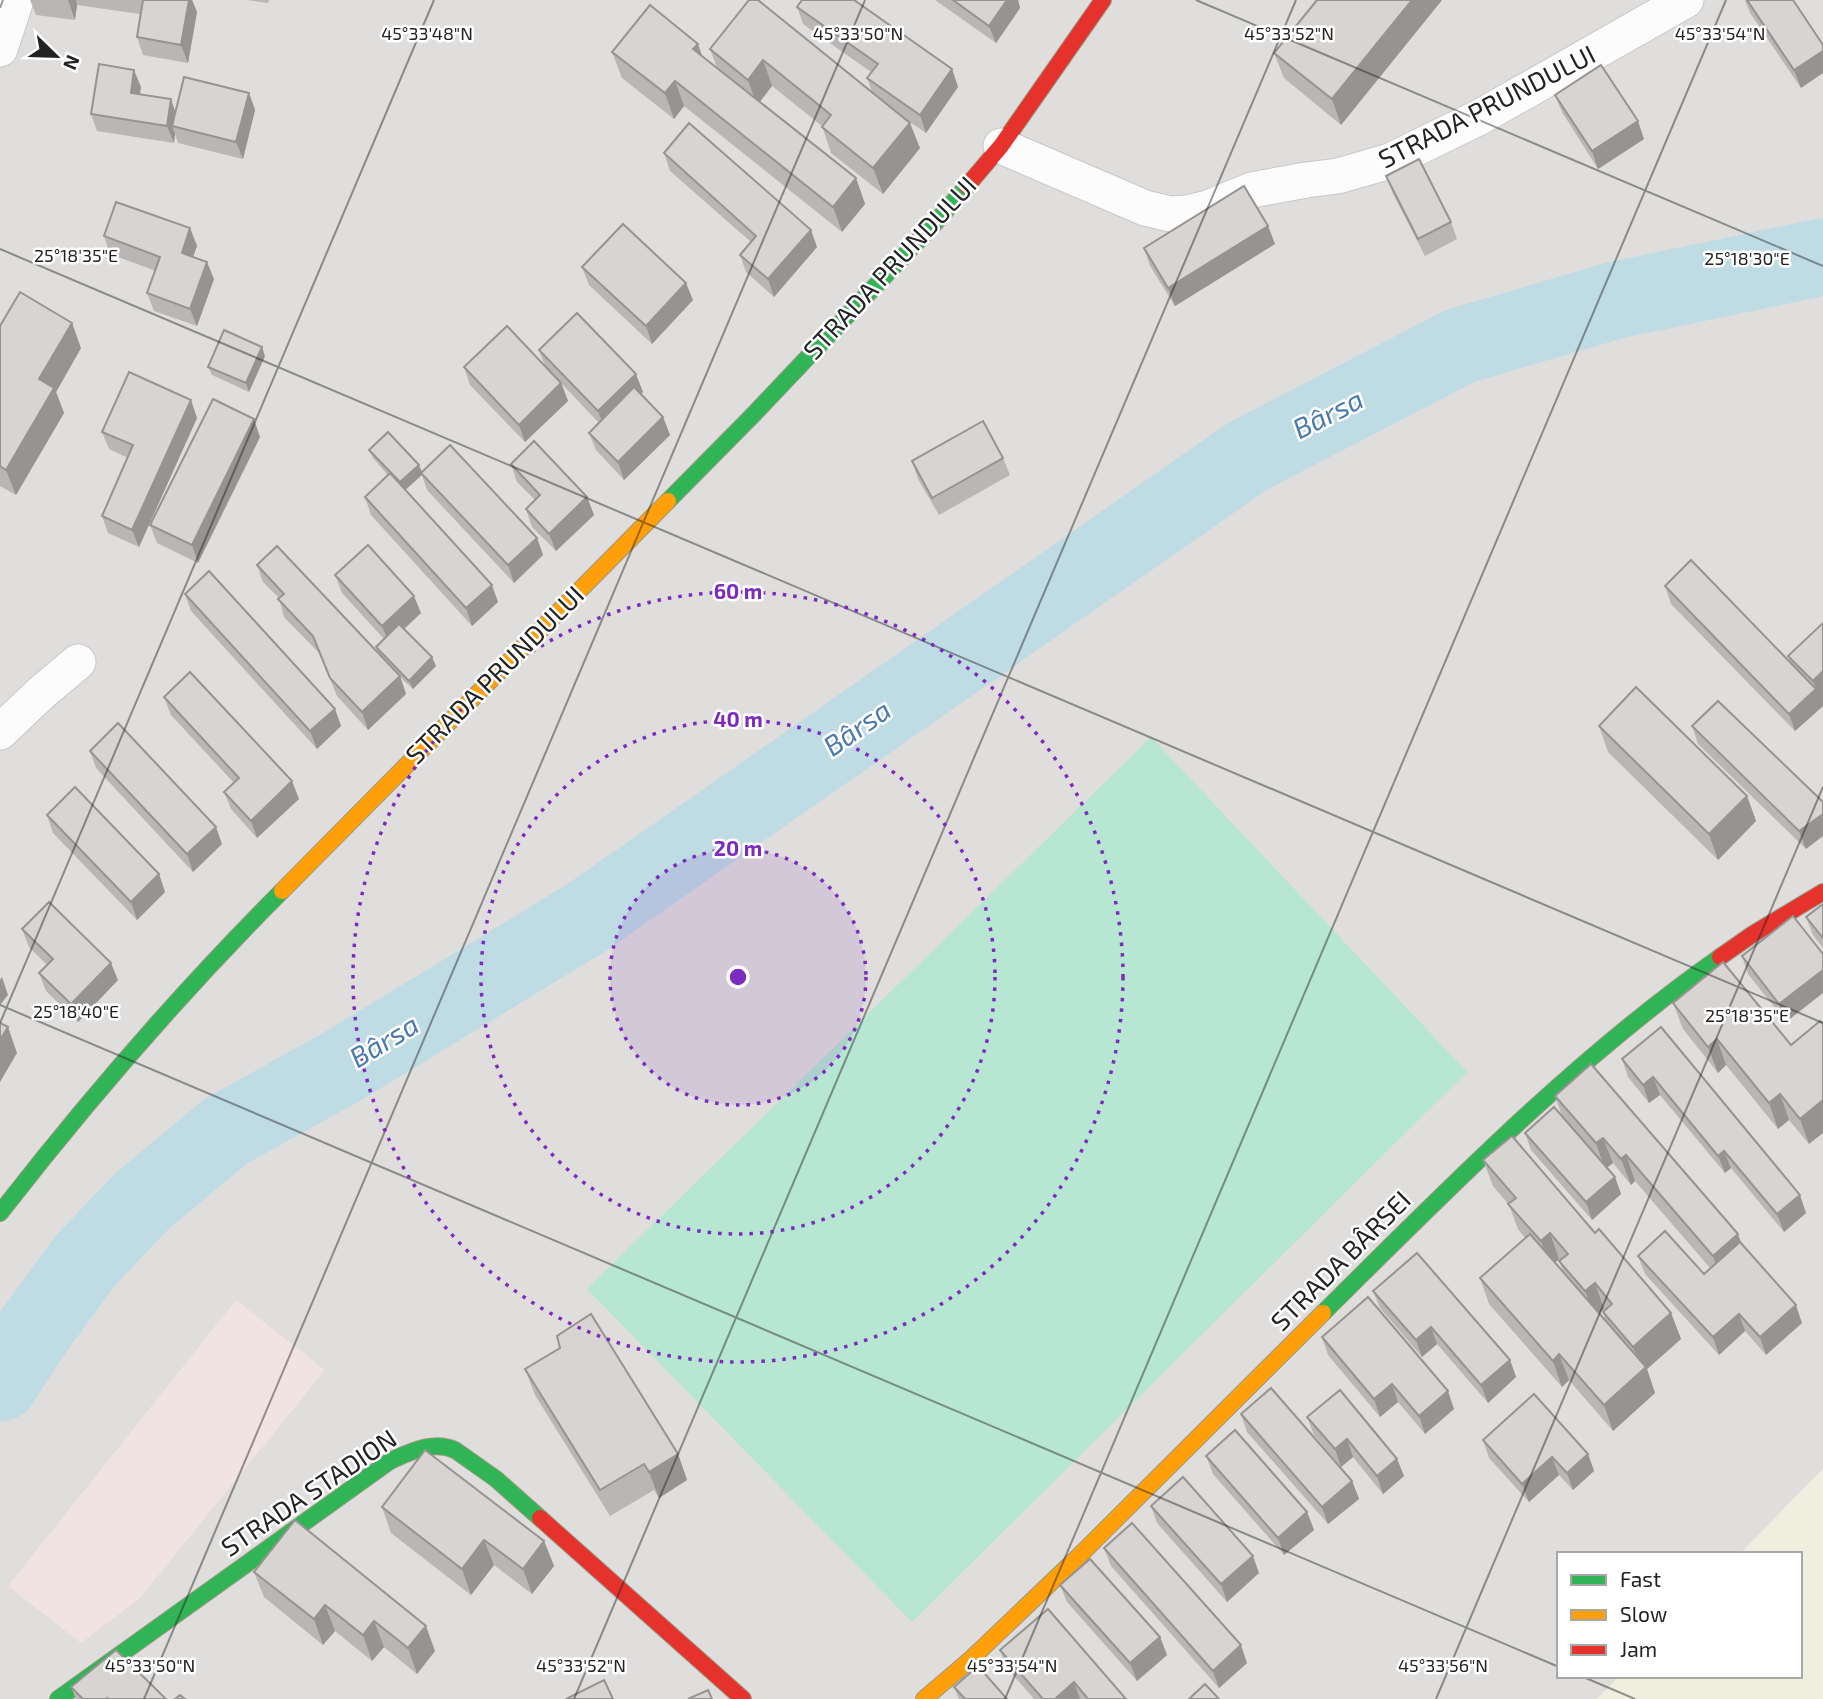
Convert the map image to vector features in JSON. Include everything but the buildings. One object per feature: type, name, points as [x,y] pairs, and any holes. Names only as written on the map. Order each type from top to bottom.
[{"type":"street","points":[[0,49],[16,0]]},
{"type":"street","name":"STRADA PRUNDULUI","points":[[0,1213],[132,1051],[229,944],[753,415],[935,223],[1001,146],[1103,0]]},
{"type":"street","name":"STRADA PRUNDULUI","points":[[1001,146],[1145,208],[1170,214],[1187,213],[1208,208],[1252,190],[1338,176],[1390,161],[1480,117],[1686,0]]},
{"type":"street","points":[[0,732],[78,662]]},
{"type":"street","name":"STRADA BÂRSEI","points":[[923,1699],[972,1658],[1081,1554],[1423,1214],[1569,1078],[1690,978],[1753,934],[1823,892]]},
{"type":"street","name":"STRADA STADION","points":[[58,1699],[390,1461],[418,1448],[447,1447],[496,1479],[743,1699]]},
{"type":"shaded area","points":[[0,0],[1823,0],[1823,1469],[1742,1552],[1557,1552],[1557,1678],[1618,1678],[1597,1699],[0,1699]]},
{"type":"shaded area","points":[[236,1300],[325,1370],[139,1599],[81,1643],[8,1586]]},
{"type":"green space","points":[[1151,737],[1467,1072],[912,1622],[587,1289]]},
{"type":"green space","points":[[1823,1469],[1823,1699],[1597,1699],[1618,1678],[1802,1678],[1802,1552],[1742,1552]]},
{"type":"waterway","name":"Bârsa","points":[[0,1383],[28,1339],[85,1261],[142,1201],[226,1131],[343,1066],[586,918],[1248,456],[1460,346],[1616,300],[1823,257]]},
{"type":"traffic: fast","points":[[668,501],[753,415],[967,186]]},
{"type":"traffic: fast","points":[[0,1213],[136,1048],[282,891]]},
{"type":"traffic: fast","points":[[1323,1313],[1466,1172],[1564,1081],[1667,996],[1720,957]]},
{"type":"traffic: fast","points":[[58,1699],[390,1461],[414,1451],[438,1446],[455,1450],[496,1479],[540,1518]]},
{"type":"traffic: slow","points":[[282,891],[668,501]]},
{"type":"traffic: slow","points":[[924,1699],[972,1658],[1081,1554],[1323,1313]]},
{"type":"traffic: jam","points":[[967,186],[1001,146],[1103,0]]},
{"type":"traffic: jam","points":[[1720,957],[1823,892]]},
{"type":"traffic: jam","points":[[540,1518],[743,1699]]}]
